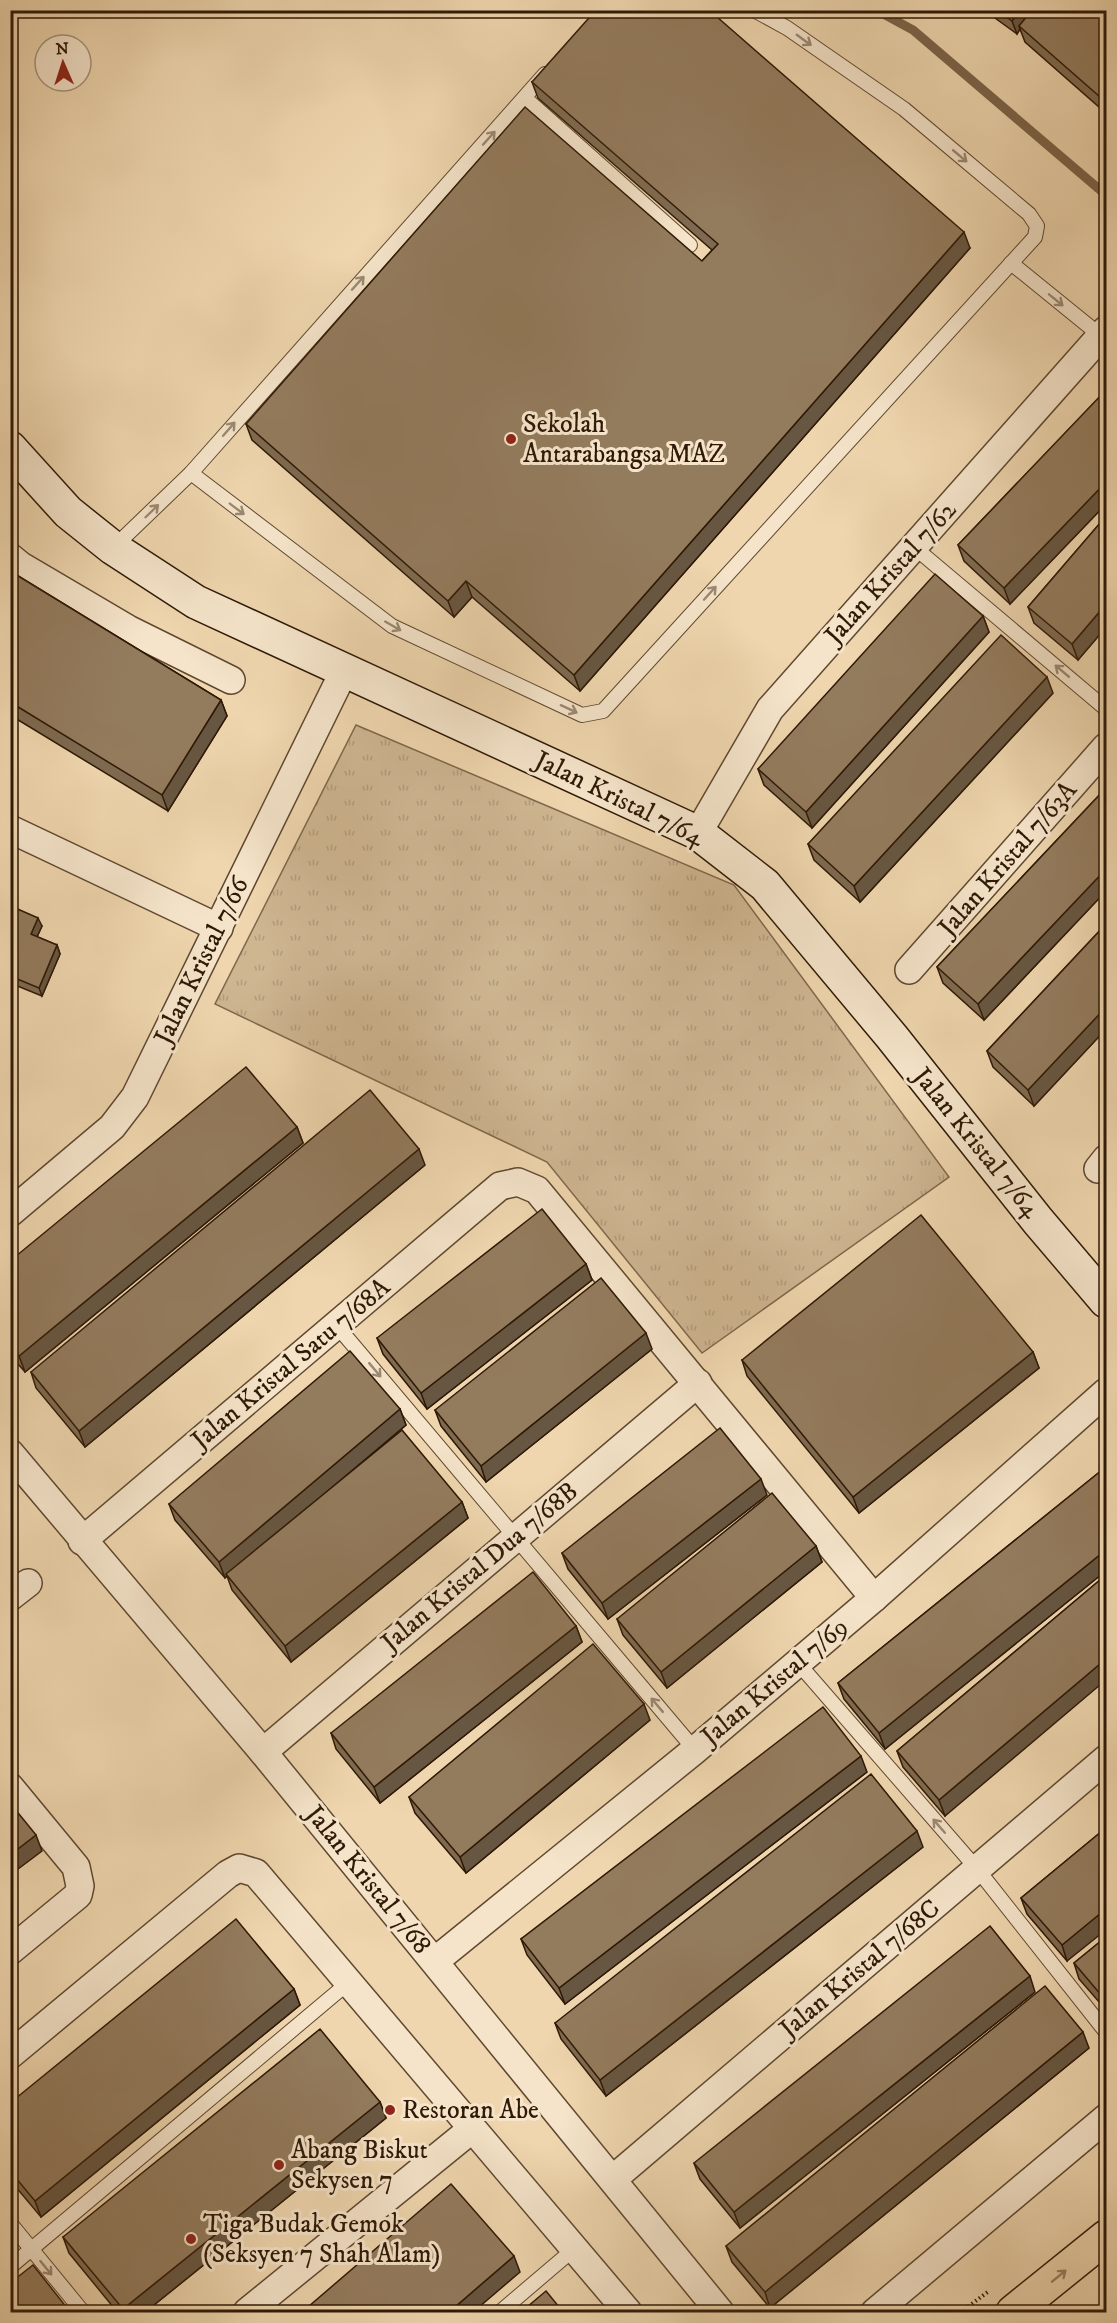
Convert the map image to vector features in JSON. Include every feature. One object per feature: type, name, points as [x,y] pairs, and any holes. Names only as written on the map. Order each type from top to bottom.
[{"type":"main road","points":[[1013,2313],[1107,2237]]},
{"type":"street","name":"Jalan Kristal 7/62","points":[[698,833],[770,709],[1104,333]]},
{"type":"street","name":"Jalan Kristal 7/64","points":[[10,448],[68,512],[113,548],[196,602],[698,833],[765,885],[892,1037],[1038,1221],[1107,1301]]},
{"type":"street","points":[[10,557],[21,566],[128,628],[231,680]]},
{"type":"street","name":"Jalan Kristal 7/66","points":[[10,1213],[112,1126],[135,1097],[344,671]]},
{"type":"street","name":"Jalan Kristal 7/63A","points":[[909,970],[1107,747]]},
{"type":"street","points":[[10,829],[219,928]]},
{"type":"street","name":"Jalan Kristal Satu 7/68A","points":[[82,1541],[500,1186],[518,1182],[537,1190],[698,1383]]},
{"type":"street","points":[[698,1383],[874,1599]]},
{"type":"street","name":"Jalan Kristal Dua 7/68B","points":[[263,1752],[698,1383]]},
{"type":"street","name":"Jalan Kristal 7/69","points":[[435,1961],[694,1750],[874,1599],[1107,1392]]},
{"type":"street","name":"Jalan Kristal 7/68","points":[[10,1453],[82,1541],[263,1752],[720,2313]]},
{"type":"street","name":"Jalan Kristal 7/68C","points":[[613,2179],[1107,1759]]},
{"type":"street","points":[[10,1787],[76,1867],[80,1886],[78,1895],[10,1951]]},
{"type":"street","points":[[10,2055],[228,1874],[239,1868],[256,1873],[628,2313]]},
{"type":"street","points":[[876,2313],[1107,2118]]},
{"type":"street","points":[[247,2313],[472,2129]]},
{"type":"lane","points":[[191,473],[392,626],[582,715],[603,711],[1035,237],[1037,226],[1029,214],[904,109],[787,28],[753,10]]},
{"type":"lane","points":[[113,548],[191,473],[555,63]]},
{"type":"lane","points":[[525,98],[690,245]]},
{"type":"lane","points":[[1011,263],[1104,333]]},
{"type":"lane","points":[[915,547],[1107,709]]},
{"type":"lane","points":[[337,1326],[517,1536],[694,1750]]},
{"type":"lane","points":[[798,1663],[978,1870],[1107,2032]]},
{"type":"lane","points":[[10,2267],[348,1983]]},
{"type":"lane","points":[[10,2223],[82,2313]]},
{"type":"lane","points":[[500,2313],[574,2249]]},
{"type":"green space","points":[[356,725],[734,885],[949,1177],[702,1353],[547,1162],[215,1004]]},
{"type":"building","points":[[596,10],[709,10],[964,232],[574,675],[466,581],[448,601],[246,424],[525,107],[702,261],[718,244],[532,82]]},
{"type":"building","points":[[997,10],[1020,10],[1012,21]]},
{"type":"building","points":[[1032,10],[1100,10],[1107,16],[1107,103],[1019,26]]},
{"type":"building","points":[[1107,389],[1107,481],[1004,588],[958,545]]},
{"type":"building","points":[[1107,515],[1107,603],[1072,644],[1028,607]]},
{"type":"building","points":[[10,571],[221,700],[162,795],[10,702]]},
{"type":"building","points":[[935,574],[983,616],[806,812],[758,769]]},
{"type":"building","points":[[1001,635],[1047,677],[854,886],[808,844]]},
{"type":"building","points":[[1107,787],[1107,868],[978,1004],[937,967]]},
{"type":"building","points":[[13,907],[38,918],[31,934],[57,945],[39,988],[10,976],[10,914]]},
{"type":"building","points":[[1107,923],[1107,1006],[1028,1090],[987,1051]]},
{"type":"building","points":[[246,1067],[297,1127],[19,1356],[10,1346],[10,1261]]},
{"type":"building","points":[[370,1090],[419,1149],[79,1431],[31,1372]]},
{"type":"building","points":[[542,1209],[586,1264],[421,1393],[377,1338]]},
{"type":"building","points":[[921,1215],[1033,1352],[853,1497],[742,1360]]},
{"type":"building","points":[[601,1278],[646,1333],[481,1466],[435,1410]]},
{"type":"building","points":[[350,1351],[400,1409],[219,1562],[169,1504]]},
{"type":"building","points":[[720,1428],[761,1479],[602,1603],[562,1553]]},
{"type":"building","points":[[402,1430],[462,1502],[285,1646],[226,1574]]},
{"type":"building","points":[[1107,1466],[1107,1549],[879,1733],[838,1683]]},
{"type":"building","points":[[772,1493],[816,1546],[661,1672],[617,1619]]},
{"type":"building","points":[[533,1572],[576,1626],[374,1787],[331,1733]]},
{"type":"building","points":[[1107,1574],[1107,1658],[939,1800],[897,1751]]},
{"type":"building","points":[[593,1644],[644,1704],[460,1857],[409,1797]]},
{"type":"building","points":[[823,1707],[861,1756],[559,1988],[521,1939]]},
{"type":"building","points":[[871,1774],[917,1831],[600,2080],[555,2023]]},
{"type":"building","points":[[10,1803],[36,1835],[10,1855]]},
{"type":"building","points":[[1107,1827],[1107,1908],[1062,1945],[1021,1898]]},
{"type":"building","points":[[236,1919],[294,1989],[35,2201],[10,2171],[10,2103]]},
{"type":"building","points":[[990,1926],[1030,1976],[734,2212],[694,2163]]},
{"type":"building","points":[[1107,1936],[1107,2002],[1074,1963]]},
{"type":"building","points":[[1045,1986],[1083,2032],[765,2292],[726,2246]]},
{"type":"building","points":[[320,2029],[380,2102],[123,2309],[63,2237]]},
{"type":"building","points":[[451,2184],[514,2256],[448,2313],[301,2313]]},
{"type":"building","points":[[33,2265],[71,2313],[10,2313],[10,2283]]},
{"type":"building","points":[[546,2291],[564,2313],[520,2313]]},
{"type":"waterway","points":[[876,10],[913,30],[1106,195]]},
{"type":"place","name":"Sekolah Antarabangsa MAZ","points":[[511,439]]},
{"type":"place","name":"Restoran Abe","points":[[390,2110]]},
{"type":"place","name":"Abang Biskut Sekysen 7","points":[[279,2165]]},
{"type":"place","name":"Tiga Budak Gemok (Seksyen 7 Shah Alam)","points":[[191,2239]]}]
